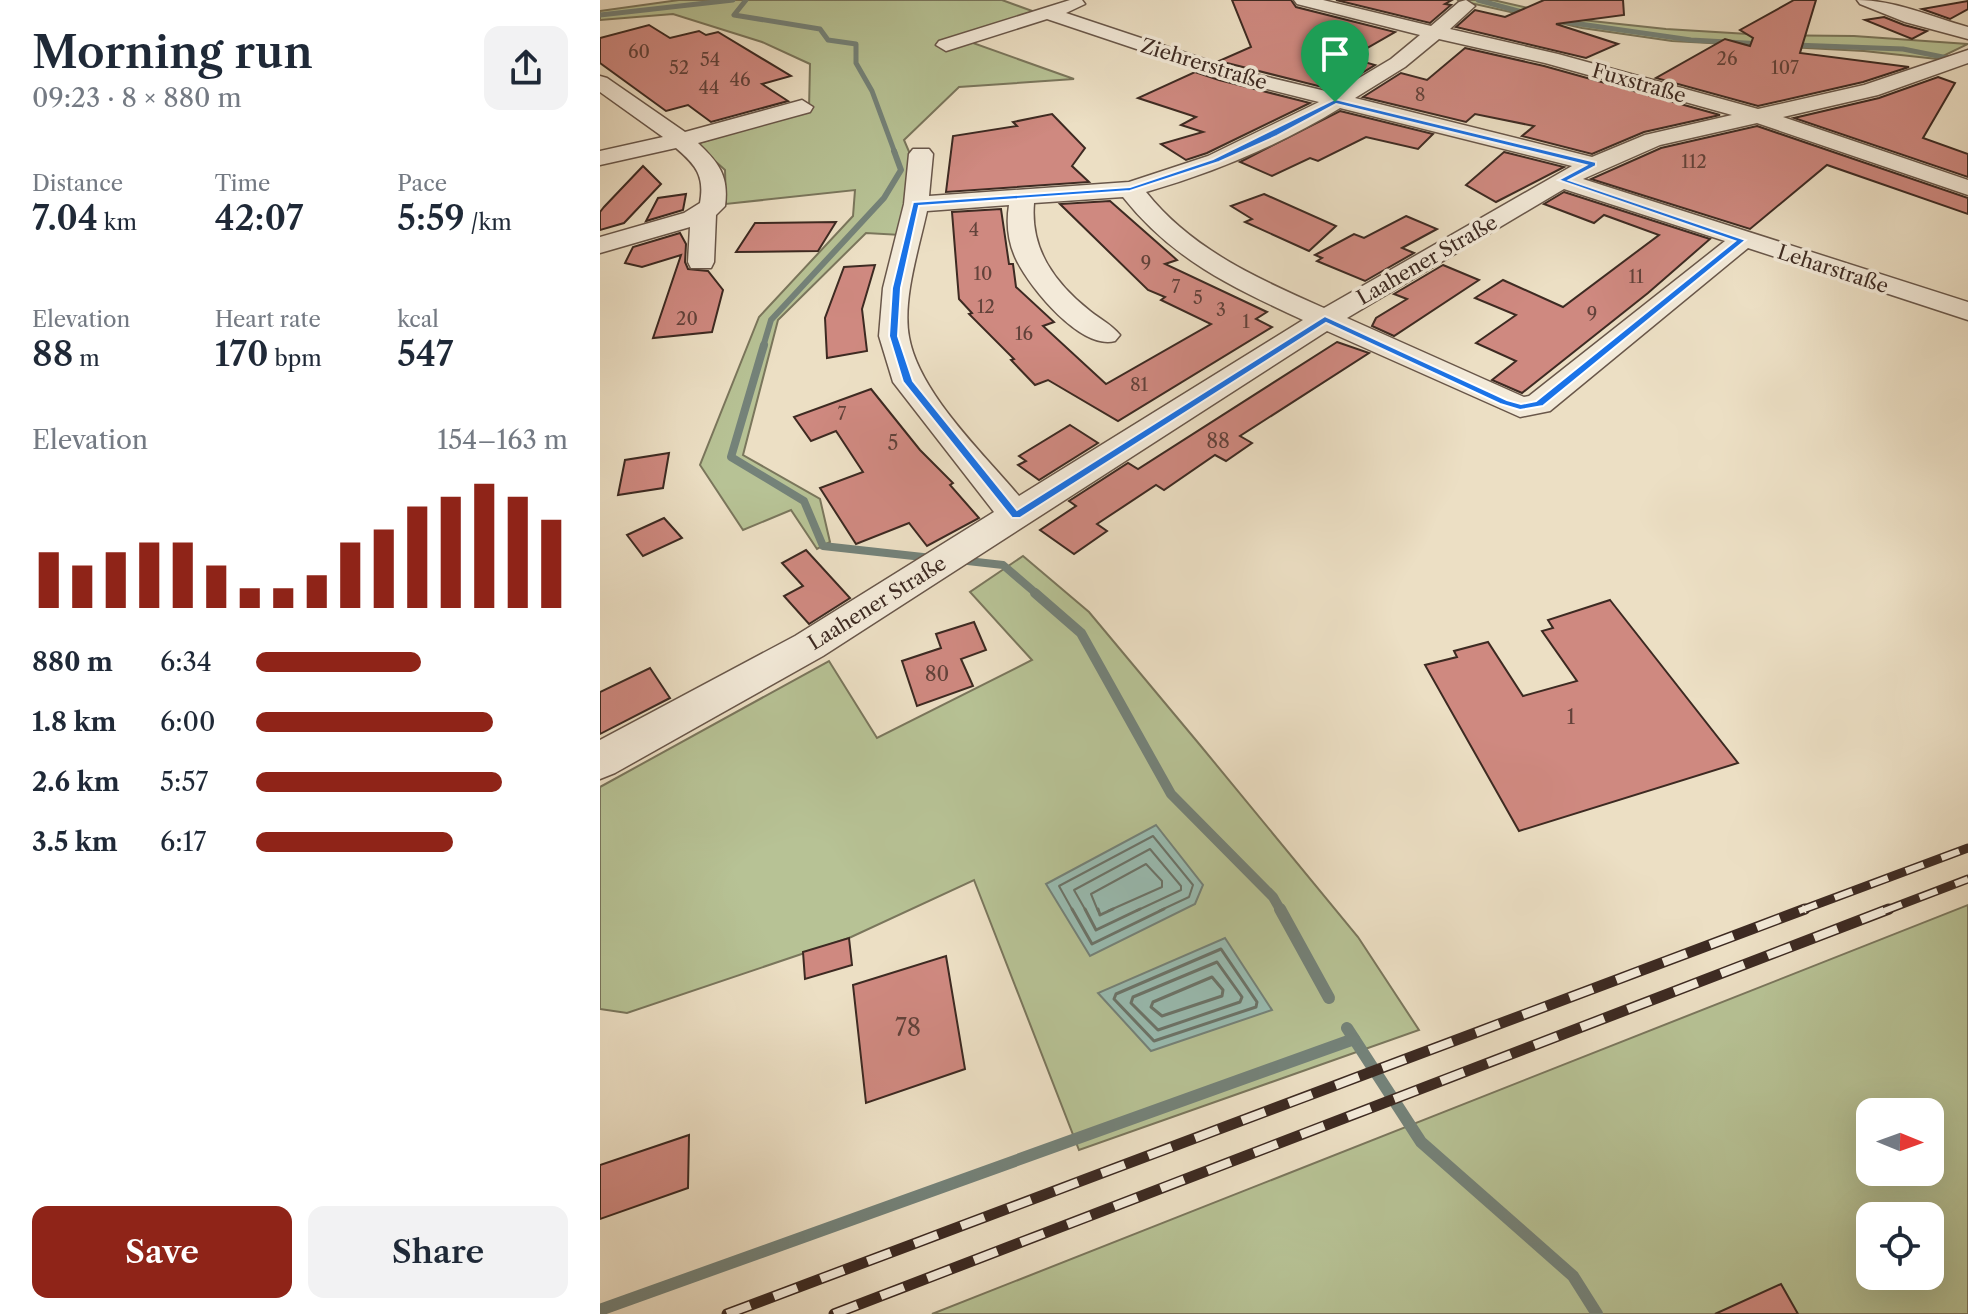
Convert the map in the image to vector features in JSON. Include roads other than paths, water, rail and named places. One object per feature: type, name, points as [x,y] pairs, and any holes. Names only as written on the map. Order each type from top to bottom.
[{"type":"street","points":[[946,45],[1089,0]]},
{"type":"street","name":"Fuxstraße","points":[[1303,0],[1549,58],[1752,116],[1968,188]]},
{"type":"street","points":[[1866,0],[1912,18],[1968,33]]},
{"type":"street","points":[[916,204],[1130,189],[1216,161],[1335,102],[1398,63],[1466,6]]},
{"type":"street","name":"Ziehrerstraße","points":[[1050,14],[1227,73],[1593,164]]},
{"type":"street","name":"Laahener Straße","points":[[600,761],[780,663],[928,573],[1325,319],[1593,164],[1653,140],[1870,90],[1958,64]]},
{"type":"street","points":[[600,82],[677,140],[711,171],[716,184],[712,206],[693,218],[600,245]]},
{"type":"street","points":[[600,158],[802,107]]},
{"type":"street","points":[[921,154],[916,204],[897,288],[894,336],[908,382],[1016,516]]},
{"type":"street","name":"Leharstraße","points":[[1562,180],[1968,311]]},
{"type":"street","points":[[1130,189],[1134,198],[1157,223],[1234,278],[1503,402],[1520,407],[1539,404],[1742,240]]},
{"type":"street","points":[[1022,198],[1018,233],[1027,257],[1047,286],[1084,322],[1105,335]]},
{"type":"street","points":[[701,262],[703,212]]},
{"type":"water","points":[[1156,825],[1203,885],[1195,904],[1090,956],[1046,884]]},
{"type":"water","points":[[1225,938],[1272,1010],[1151,1051],[1098,993]]},
{"type":"waterway","points":[[600,15],[733,0]]},
{"type":"waterway","points":[[746,0],[734,15],[820,29],[828,40],[856,44],[856,63],[872,91],[895,153]]},
{"type":"waterway","points":[[1478,0],[1529,14]]},
{"type":"waterway","points":[[1559,21],[1691,40],[1763,44]]},
{"type":"waterway","points":[[1794,45],[1903,49],[1968,62]]},
{"type":"waterway","points":[[763,347],[771,320],[884,198],[901,170],[894,151]]},
{"type":"waterway","points":[[764,345],[731,457],[804,501],[823,546],[932,558]]},
{"type":"waterway","points":[[959,560],[1003,565],[1038,595]]},
{"type":"waterway","points":[[1035,593],[1081,633],[1171,794],[1273,897],[1281,911]]},
{"type":"waterway","points":[[1280,909],[1329,998]]},
{"type":"waterway","points":[[1347,1028],[1421,1142],[1573,1276],[1597,1314]]},
{"type":"waterway","points":[[600,1310],[1354,1039]]},
{"type":"railway","points":[[1799,911],[1968,848]]},
{"type":"railway","points":[[1884,911],[1968,879]]},
{"type":"railway","points":[[727,1314],[1805,909]]},
{"type":"railway","points":[[834,1314],[1889,909]]}]
